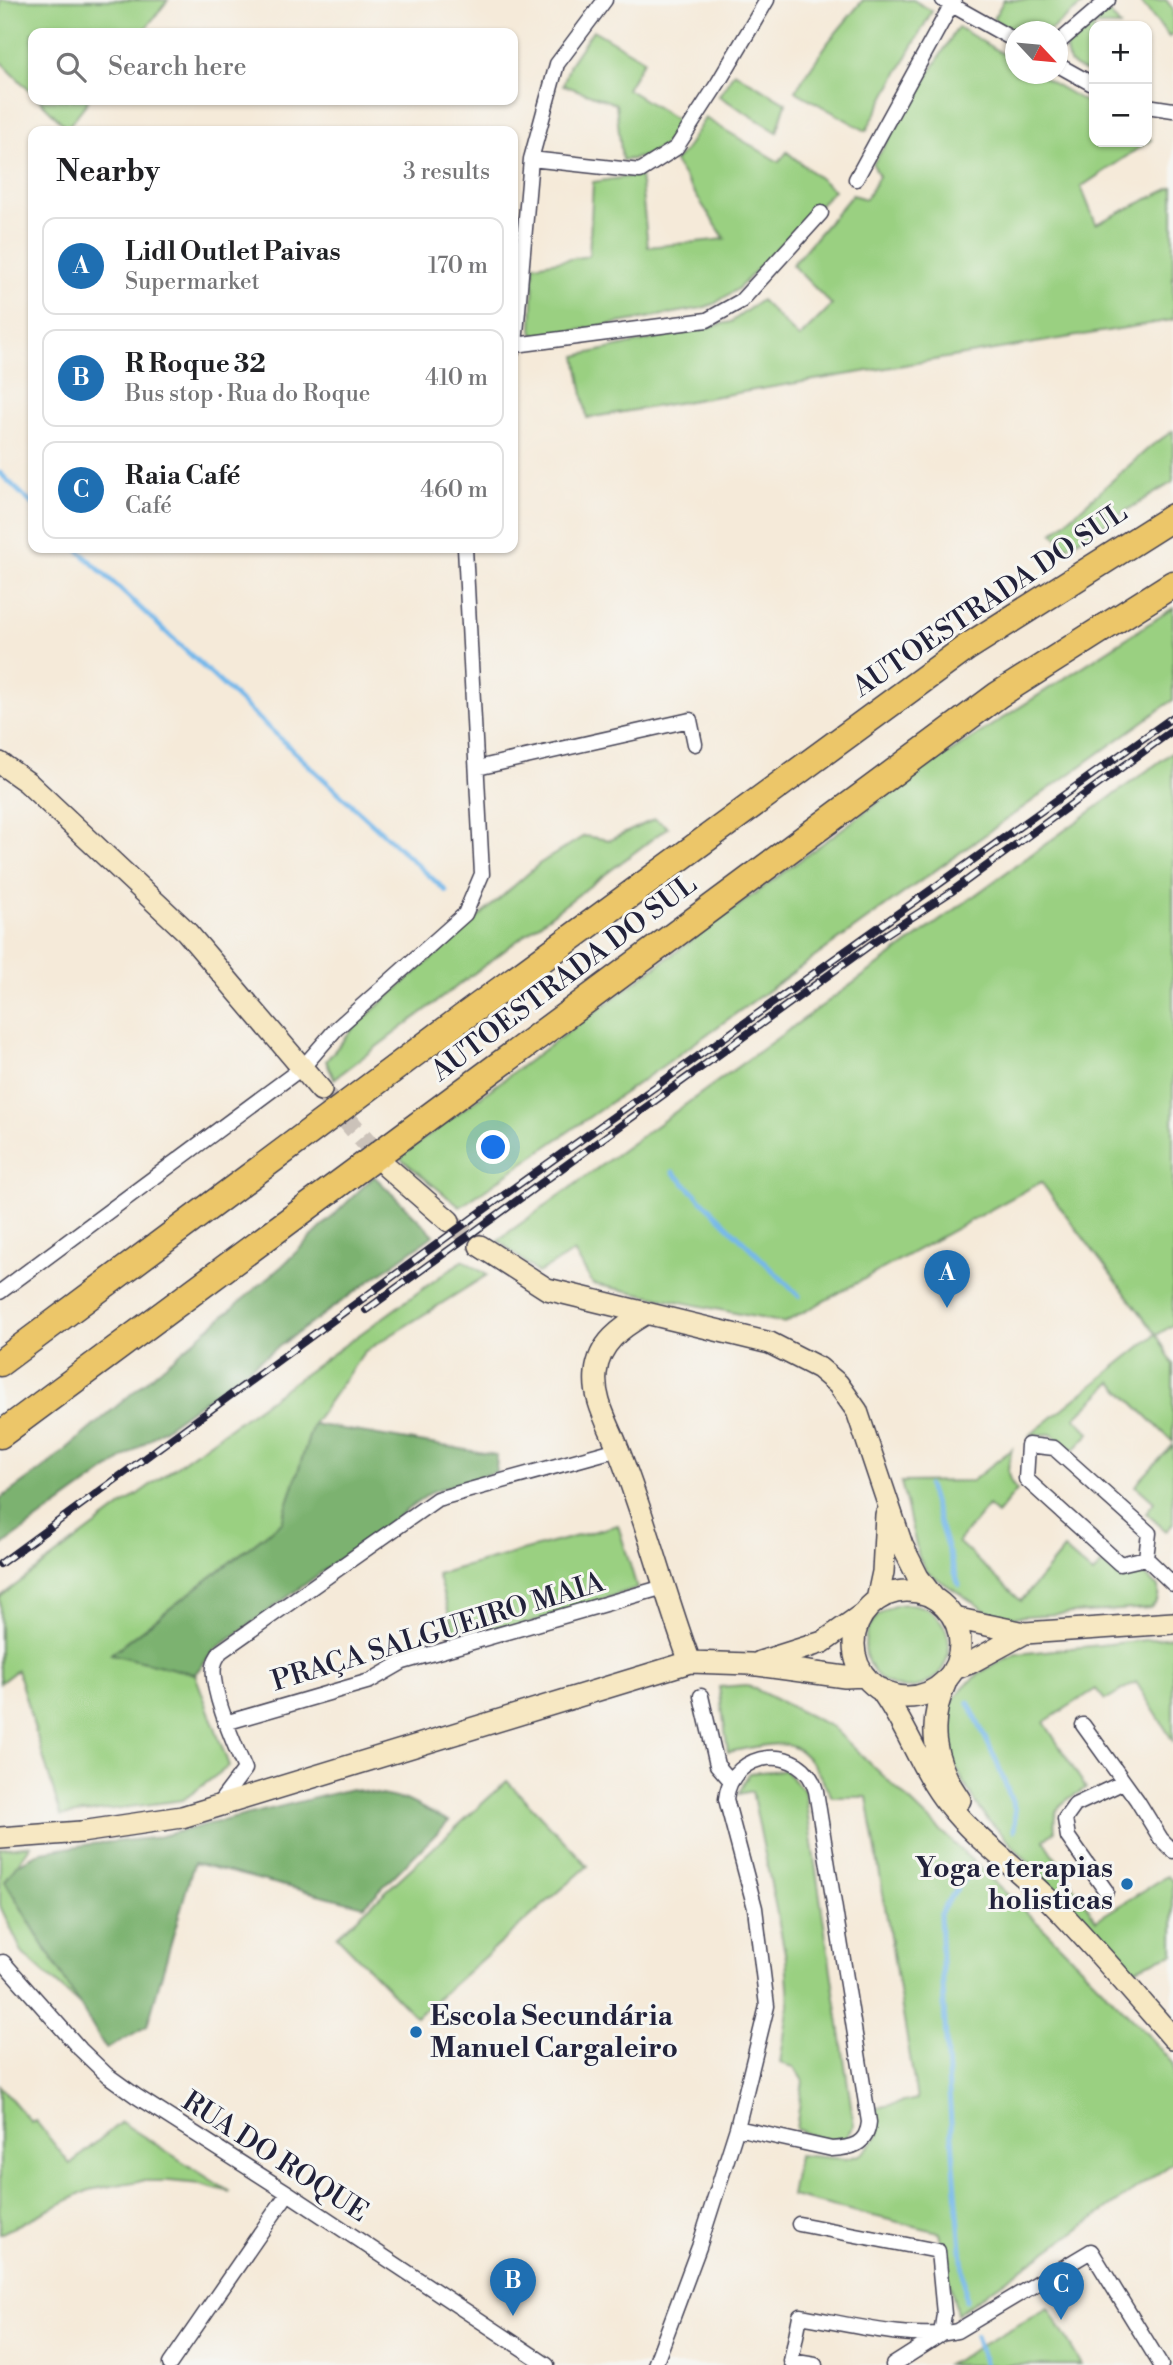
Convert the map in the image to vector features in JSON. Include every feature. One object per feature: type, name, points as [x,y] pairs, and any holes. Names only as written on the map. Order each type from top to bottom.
[{"type":"highway","name":"AUTOESTRADA DO SUL","points":[[0,1363],[462,1018],[966,648],[1173,517]]},
{"type":"highway","name":"AUTOESTRADA DO SUL","points":[[0,1435],[998,695],[1173,584]]},
{"type":"main road","points":[[0,763],[27,782],[186,930],[321,1090]]},
{"type":"main road","points":[[387,1167],[449,1221]]},
{"type":"main road","points":[[480,1246],[547,1289],[770,1343],[819,1368],[838,1384],[857,1411],[867,1436],[902,1545],[918,1577],[933,1597],[947,1608],[959,1633],[960,1651],[936,1705],[934,1731],[939,1758],[954,1791],[1016,1870]]},
{"type":"main road","points":[[645,1314],[611,1338],[596,1369],[595,1384],[599,1405],[618,1449],[690,1662]]},
{"type":"main road","points":[[887,1499],[883,1572],[871,1606],[858,1623],[854,1642],[856,1656],[872,1683],[893,1706],[934,1785],[946,1802],[974,1832],[1047,1898],[1173,2038]]},
{"type":"main road","points":[[750,1664],[823,1642],[892,1592],[910,1590],[933,1597]]},
{"type":"main road","points":[[954,1618],[1025,1633],[1173,1623]]},
{"type":"main road","points":[[0,1838],[81,1832],[170,1819],[690,1662],[750,1664],[845,1677],[872,1683],[899,1696],[915,1696],[933,1690],[951,1673],[1025,1633]]},
{"type":"street","points":[[518,303],[531,159],[557,64],[605,0]]},
{"type":"street","points":[[531,159],[640,171],[676,148],[767,0]]},
{"type":"street","points":[[1068,34],[1108,0]]},
{"type":"street","points":[[856,179],[949,2],[1005,35]]},
{"type":"street","points":[[1068,71],[1092,84]]},
{"type":"street","points":[[1152,107],[1173,110]]},
{"type":"street","points":[[518,346],[707,320],[741,301],[821,213]]},
{"type":"street","points":[[0,1292],[303,1067],[336,1029],[466,914],[482,874],[465,553]]},
{"type":"street","points":[[477,768],[690,720],[695,744]]},
{"type":"street","points":[[1028,1445],[1054,1448],[1149,1533],[1146,1558],[1120,1564],[1026,1479],[1028,1445]]},
{"type":"street","name":"PRAÇA SALGUEIRO MAIA","points":[[216,1807],[245,1769],[225,1723],[215,1677],[214,1664],[220,1652],[438,1499],[618,1449]]},
{"type":"street","points":[[1146,1558],[1173,1584]]},
{"type":"street","name":"PRAÇA SALGUEIRO MAIA","points":[[225,1723],[370,1681],[403,1662],[664,1587]]},
{"type":"street","points":[[701,1696],[717,1765],[731,1781]]},
{"type":"street","points":[[1083,1725],[1161,1839],[1173,1851]]},
{"type":"street","points":[[655,2365],[699,2247],[737,2128],[767,2006],[755,1908],[726,1799],[731,1781],[740,1768],[752,1761],[778,1759],[801,1765],[814,1781],[869,2122],[868,2131],[860,2143],[847,2148],[832,2149],[737,2128]]},
{"type":"street","points":[[1106,1891],[1068,1837],[1065,1819],[1075,1805],[1124,1782]]},
{"type":"street","name":"RUA DO ROQUE","points":[[0,1963],[3,1962],[80,2049],[107,2075],[547,2365]]},
{"type":"street","points":[[168,2365],[288,2193]]},
{"type":"street","points":[[799,2224],[938,2251],[944,2314],[941,2334],[893,2365]]},
{"type":"street","points":[[816,2365],[791,2361],[800,2316],[907,2334],[957,2331],[1091,2251],[1161,2365]]},
{"type":"green space","points":[[0,0],[168,0],[146,28],[28,28],[28,89],[0,61]]},
{"type":"green space","points":[[863,0],[913,0],[932,11],[866,131],[795,91],[829,41]]},
{"type":"green space","points":[[1004,0],[1088,0],[1062,21],[1005,21],[1005,27],[993,19]]},
{"type":"green space","points":[[1139,0],[1166,0],[1173,9],[1173,34],[1169,37]]},
{"type":"green space","points":[[1108,11],[1116,21],[1096,21]]},
{"type":"green space","points":[[958,27],[1005,55],[1005,84],[1054,84],[1089,104],[1089,147],[1141,147],[1081,187],[1096,224],[1173,187],[1173,320],[587,418],[576,356],[731,322],[761,300],[799,338],[832,305],[792,265],[852,195],[866,199],[879,176],[873,164]]},
{"type":"green space","points":[[1089,27],[1089,72],[1070,63],[1068,45]]},
{"type":"green space","points":[[593,30],[644,60],[627,89],[682,123],[664,145],[650,154],[622,160],[616,104],[563,85],[570,64]]},
{"type":"green space","points":[[734,72],[786,103],[777,132],[719,96]]},
{"type":"green space","points":[[44,105],[85,105],[69,126],[65,126]]},
{"type":"green space","points":[[705,118],[779,162],[787,152],[834,190],[739,288],[714,304],[541,337],[533,334],[534,265],[589,256],[593,182],[640,175],[648,247],[725,239],[674,162],[684,152]]},
{"type":"green space","points":[[1173,431],[1173,482],[1067,547],[1053,533],[1151,446]]},
{"type":"green space","points":[[1173,608],[1173,700],[660,1068],[460,1207],[399,1157],[912,777]]},
{"type":"green space","points":[[1173,752],[1173,1325],[1157,1335],[1173,1364],[1173,1442],[1112,1382],[1075,1418],[1090,1433],[1073,1451],[1051,1434],[1030,1435],[1156,1334],[1041,1182],[784,1323],[593,1284],[574,1252],[538,1273],[498,1240]]},
{"type":"green space","points":[[655,819],[668,827],[334,1079],[326,1061],[355,1026],[539,864],[584,836],[610,840]]},
{"type":"green space","points":[[374,1176],[434,1235],[0,1547],[0,1499],[45,1467],[282,1266]]},
{"type":"green space","points":[[463,1260],[487,1275],[364,1352],[313,1424],[282,1522],[112,1653],[195,1674],[229,1766],[183,1800],[61,1816],[17,1670],[0,1683],[0,1597],[131,1499]]},
{"type":"green space","points":[[313,1424],[497,1455],[496,1472],[433,1491],[215,1650],[195,1674],[111,1654],[282,1522]]},
{"type":"green space","points":[[1173,1445],[1173,1524],[1166,1531],[1146,1513],[1154,1502],[1136,1486]]},
{"type":"green space","points":[[1012,1449],[1009,1476],[1017,1490],[997,1514],[988,1506],[958,1542],[1021,1601],[1064,1549],[1093,1574],[1102,1564],[1117,1573],[1139,1570],[1158,1587],[1158,1599],[1150,1608],[1011,1617],[997,1615],[927,1572],[919,1558],[901,1482],[972,1481]]},
{"type":"green space","points":[[618,1525],[637,1588],[459,1646],[437,1574]]},
{"type":"green space","points":[[907,1604],[923,1607],[937,1616],[946,1630],[949,1646],[946,1662],[937,1676],[923,1685],[907,1688],[891,1685],[877,1676],[868,1662],[865,1646],[868,1630],[877,1616],[891,1607]]},
{"type":"green space","points":[[1173,1637],[1173,1741],[1136,1682],[1105,1700],[1096,1689],[1044,1722],[1086,1788],[1062,1804],[1055,1815],[1055,1831],[1044,1840],[1096,1920],[1167,1876],[1173,1881],[1173,1954],[1130,1970],[986,1817],[964,1783],[951,1756],[945,1729],[946,1717],[957,1695],[974,1678],[984,1670],[1017,1654]]},
{"type":"green space","points":[[747,1685],[832,1727],[1049,1934],[1173,2064],[1173,2163],[957,2314],[939,2232],[791,2196],[798,2155],[846,2159],[862,2154],[878,2136],[877,2108],[917,2099],[867,1797],[832,1797],[811,1762],[792,1747],[781,1744],[767,1745],[728,1752],[719,1687]]},
{"type":"green space","points":[[784,1770],[804,1790],[854,2125],[844,2140],[819,2138],[796,2129],[803,2081],[794,2067],[780,2063],[789,2004],[786,1958],[752,1791],[739,1794],[749,1773]]},
{"type":"green space","points":[[507,1781],[588,1866],[416,2017],[337,1936]]},
{"type":"green space","points":[[351,1789],[406,1800],[449,1821],[364,1906],[194,1863],[147,2026],[106,2049],[5,1881],[17,1864],[41,1852],[153,1838]]},
{"type":"green space","points":[[31,1845],[5,1881],[79,2004],[23,1954],[0,1906],[0,1849]]},
{"type":"green space","points":[[0,2086],[31,2122],[35,2120],[70,2164],[121,2122],[230,2192],[200,2184],[168,2181],[139,2181],[89,2190],[0,2234]]},
{"type":"green space","points":[[1048,2308],[1082,2365],[947,2365]]},
{"type":"waterway","points":[[0,473],[28,500]]},
{"type":"waterway","points":[[81,553],[446,891]]},
{"type":"waterway","points":[[673,1172],[799,1296]]},
{"type":"waterway","points":[[928,1486],[959,1585]]},
{"type":"waterway","points":[[968,1702],[996,1760],[1015,1810],[1014,1831]]},
{"type":"waterway","points":[[966,2301],[950,2108],[940,1914],[970,1873]]},
{"type":"waterway","points":[[976,2336],[985,2365]]},
{"type":"tunnel","points":[[321,1090],[386,1165]]},
{"type":"tunnel","points":[[449,1221],[480,1246]]},
{"type":"railway","points":[[0,1564],[515,1187],[1173,717]]},
{"type":"railway","points":[[366,1310],[877,940],[951,892],[1173,730]]},
{"type":"place","name":"Lidl Outlet Paivas","points":[[947,1308]]},
{"type":"place","name":"Yoga e terapias holisticas","points":[[1127,1884]]},
{"type":"place","name":"Escola Secundária Manuel Cargaleiro","points":[[416,2032]]},
{"type":"place","name":"R Roque 32","points":[[513,2316]]},
{"type":"place","name":"Raia Café","points":[[1061,2320]]}]
